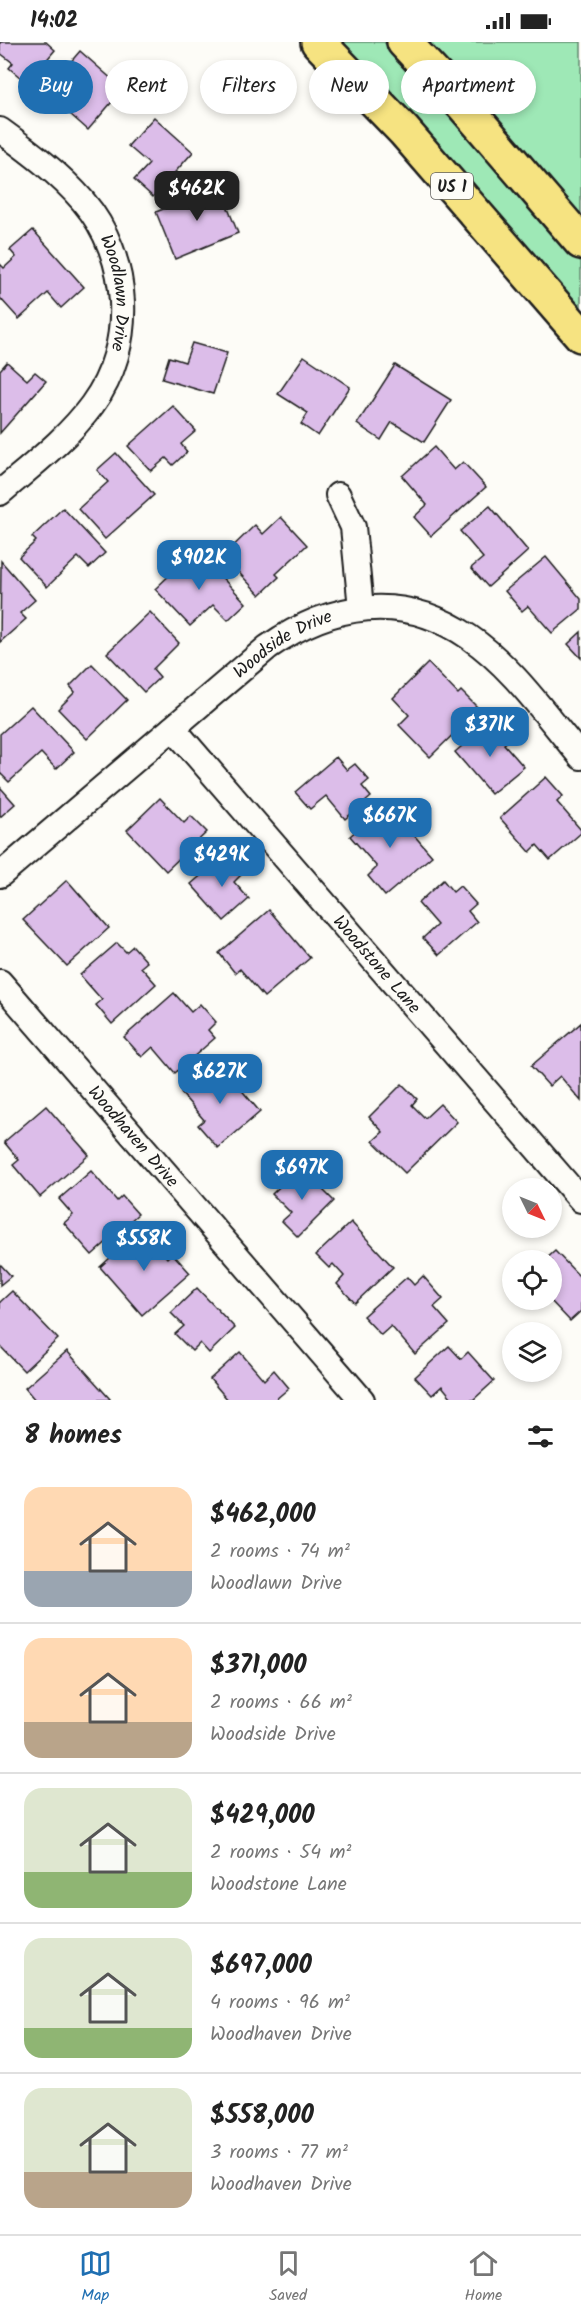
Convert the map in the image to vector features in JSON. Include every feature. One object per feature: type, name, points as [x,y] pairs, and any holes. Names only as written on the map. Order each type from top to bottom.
[{"type":"main road","name":"US 1","points":[[318,42],[404,131],[581,335]]},
{"type":"main road","points":[[404,42],[464,106],[581,242]]},
{"type":"street","name":"Woodlawn Drive","points":[[0,130],[58,177],[90,210],[114,258],[120,283],[123,313],[115,358],[106,381],[93,404],[72,429],[0,493]]},
{"type":"street","points":[[338,495],[353,527],[361,608]]},
{"type":"street","name":"Woodside Drive","points":[[0,875],[252,660],[285,635],[314,620],[361,608],[381,608],[418,614],[445,623],[469,637],[508,671],[581,757]]},
{"type":"street","name":"Woodstone Lane","points":[[173,728],[581,1200]]},
{"type":"street","name":"Woodhaven Drive","points":[[0,982],[362,1400]]},
{"type":"green space","points":[[337,42],[384,42],[401,61],[401,114],[389,100],[389,60],[353,60]]},
{"type":"green space","points":[[425,42],[581,42],[581,219],[488,114],[536,114],[536,60],[441,60]]},
{"type":"green space","points":[[401,114],[450,114],[503,172],[581,262],[581,316]]},
{"type":"building","points":[[0,42],[46,42],[55,50],[47,60],[18,60],[18,76],[9,68],[13,63],[0,53]]},
{"type":"building","points":[[80,51],[90,60],[72,60]]},
{"type":"building","points":[[93,62],[105,73],[105,110],[88,130],[70,114],[93,114]]},
{"type":"building","points":[[154,117],[193,152],[153,197],[134,180],[149,164],[128,146]]},
{"type":"building","points":[[219,186],[238,233],[175,259],[156,212]]},
{"type":"building","points":[[33,230],[84,287],[61,308],[48,293],[19,319],[0,298],[0,264],[4,268],[16,257],[10,250]]},
{"type":"building","points":[[192,343],[227,353],[213,394],[162,379],[169,357],[185,362]]},
{"type":"building","points":[[304,356],[350,387],[318,436],[301,424],[308,413],[278,394]]},
{"type":"building","points":[[7,362],[27,380],[35,372],[46,381],[0,433],[0,370]]},
{"type":"building","points":[[395,365],[451,400],[424,442],[392,422],[381,440],[357,424]]},
{"type":"building","points":[[173,406],[196,431],[181,444],[187,452],[173,465],[166,458],[151,471],[128,446]]},
{"type":"building","points":[[434,447],[454,470],[463,462],[486,487],[431,536],[414,517],[427,505],[402,476]]},
{"type":"building","points":[[116,453],[154,495],[105,539],[78,509],[108,482],[97,470]]},
{"type":"building","points":[[490,506],[528,551],[488,587],[471,568],[483,558],[460,531]]},
{"type":"building","points":[[63,508],[105,553],[89,568],[78,557],[47,587],[19,557],[36,541],[32,537]]},
{"type":"building","points":[[281,517],[307,545],[276,574],[279,577],[260,595],[223,556],[255,525],[263,534]]},
{"type":"building","points":[[196,550],[246,603],[228,620],[213,605],[190,626],[155,589]]},
{"type":"building","points":[[546,557],[581,599],[581,609],[552,633],[528,606],[522,611],[505,591]]},
{"type":"building","points":[[1,561],[35,600],[20,613],[26,619],[0,642]]},
{"type":"building","points":[[150,612],[179,643],[153,669],[160,677],[144,692],[107,653]]},
{"type":"building","points":[[581,632],[581,658],[568,644]]},
{"type":"building","points":[[428,663],[458,694],[461,691],[479,709],[430,757],[399,725],[409,715],[393,698]]},
{"type":"building","points":[[92,664],[127,700],[87,739],[58,709],[75,692],[70,686]]},
{"type":"building","points":[[31,706],[74,752],[56,769],[41,753],[9,782],[0,773],[0,734]]},
{"type":"building","points":[[491,721],[508,741],[504,744],[524,767],[491,794],[455,752]]},
{"type":"building","points":[[336,757],[347,770],[355,764],[369,780],[362,786],[371,797],[345,819],[326,796],[310,809],[295,792]]},
{"type":"building","points":[[546,777],[563,796],[557,802],[581,830],[581,833],[550,860],[537,845],[530,852],[500,818]]},
{"type":"building","points":[[0,787],[15,804],[0,817]]},
{"type":"building","points":[[160,798],[184,823],[191,816],[207,832],[166,871],[127,830]]},
{"type":"building","points":[[387,804],[432,856],[385,896],[368,876],[377,867],[350,836]]},
{"type":"building","points":[[226,854],[243,873],[234,882],[249,899],[224,921],[191,884]]},
{"type":"building","points":[[67,880],[109,928],[67,966],[23,920]]},
{"type":"building","points":[[443,880],[453,892],[460,886],[476,904],[468,911],[477,922],[439,955],[423,938],[437,925],[418,903]]},
{"type":"building","points":[[269,910],[310,958],[264,997],[240,969],[235,973],[219,953]]},
{"type":"building","points":[[117,943],[126,952],[133,946],[147,962],[141,967],[156,984],[112,1024],[96,1005],[102,1000],[80,975]]},
{"type":"building","points":[[174,993],[191,1012],[200,1004],[216,1022],[208,1030],[215,1038],[175,1073],[153,1047],[142,1057],[124,1037]]},
{"type":"building","points":[[581,1023],[581,1101],[560,1076],[549,1086],[531,1066]]},
{"type":"building","points":[[218,1062],[260,1112],[218,1148],[198,1125],[204,1120],[181,1093]]},
{"type":"building","points":[[402,1084],[417,1099],[412,1105],[425,1118],[440,1104],[457,1122],[405,1173],[373,1141],[383,1132],[369,1117]]},
{"type":"building","points":[[46,1106],[89,1155],[40,1197],[13,1165],[19,1160],[4,1142]]},
{"type":"building","points":[[300,1167],[334,1201],[298,1237],[282,1221],[291,1213],[272,1194]]},
{"type":"building","points":[[91,1171],[117,1201],[122,1196],[138,1214],[92,1255],[64,1223],[73,1215],[59,1199]]},
{"type":"building","points":[[351,1222],[393,1267],[355,1303],[337,1284],[344,1276],[333,1264],[329,1268],[316,1255]]},
{"type":"building","points":[[142,1229],[167,1258],[172,1253],[190,1273],[142,1315],[100,1267]]},
{"type":"building","points":[[562,1258],[581,1278],[581,1311],[570,1321],[560,1310],[562,1310]]},
{"type":"building","points":[[0,1264],[11,1276],[0,1285]]},
{"type":"building","points":[[423,1276],[443,1299],[434,1307],[449,1324],[415,1354],[391,1326],[381,1335],[363,1316],[407,1277],[414,1285]]},
{"type":"building","points":[[197,1288],[235,1328],[209,1353],[200,1343],[192,1351],[175,1334],[184,1326],[171,1313]]},
{"type":"building","points":[[12,1291],[58,1339],[24,1371],[0,1346],[0,1302]]},
{"type":"building","points":[[449,1346],[461,1359],[468,1352],[494,1381],[473,1400],[449,1400],[451,1397],[442,1386],[432,1395],[415,1377]]},
{"type":"building","points":[[67,1351],[109,1400],[35,1400],[25,1388]]},
{"type":"building","points":[[240,1352],[264,1380],[274,1370],[289,1388],[275,1400],[228,1400],[210,1379]]}]
